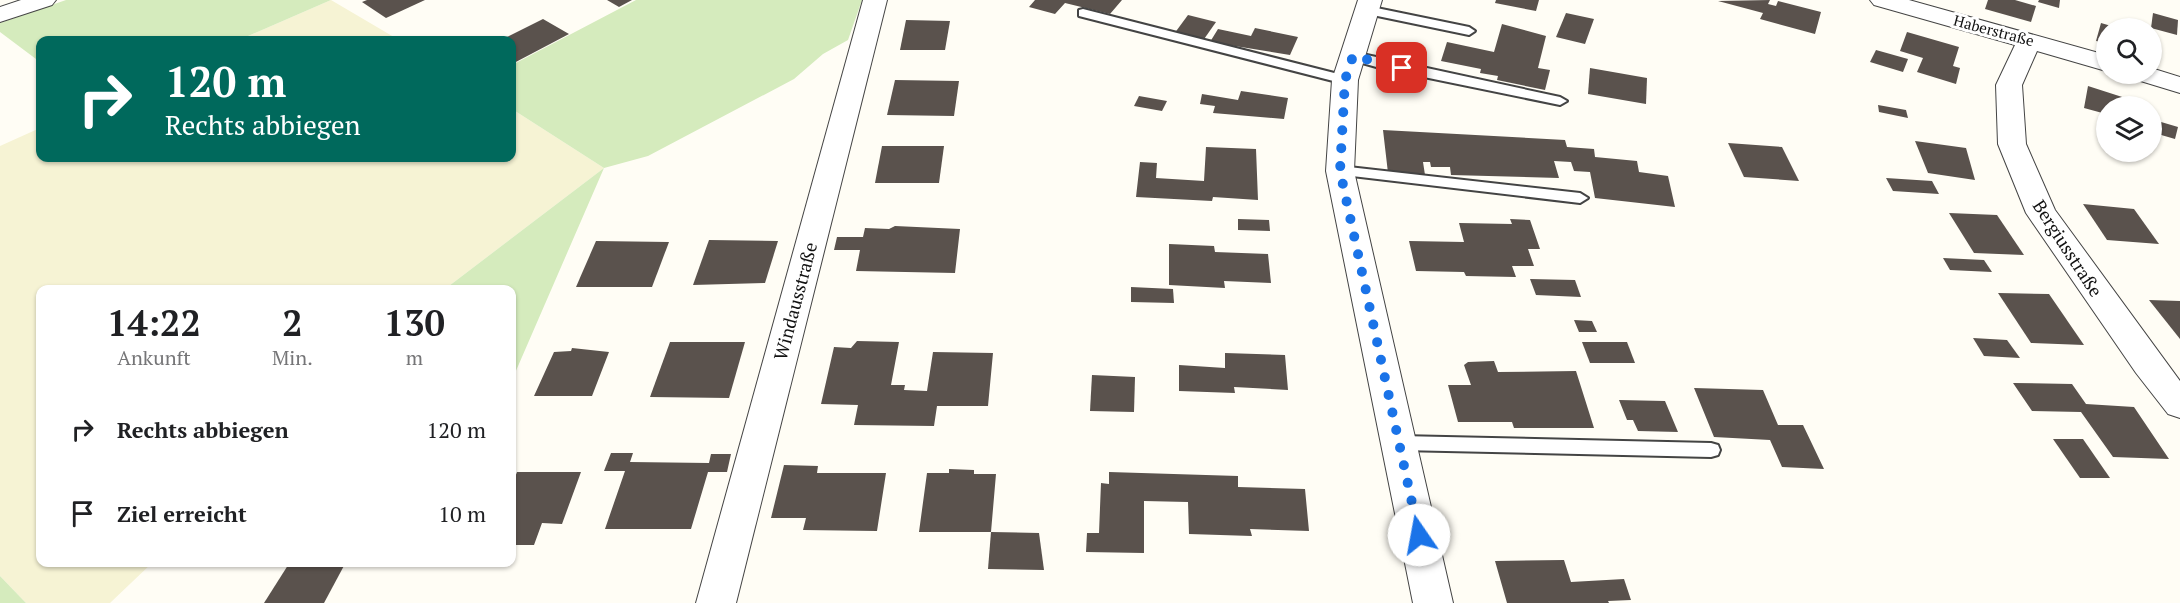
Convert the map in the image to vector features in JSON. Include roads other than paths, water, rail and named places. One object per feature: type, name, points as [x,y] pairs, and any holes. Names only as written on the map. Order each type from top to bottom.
[{"type":"street","points":[[0,15],[44,0]]},
{"type":"street","name":"Windausstraße","points":[[716,603],[875,0]]},
{"type":"street","name":"Haberstraße","points":[[1882,0],[2096,60]]},
{"type":"street","points":[[1369,5],[1349,68],[1340,171],[1434,603]]},
{"type":"street","name":"Bergiusstraße","points":[[2030,40],[2009,85],[2012,144],[2041,213],[2148,364],[2180,405]]},
{"type":"street","points":[[2162,79],[2180,84]]},
{"type":"lane","points":[[1369,5],[1469,31]]},
{"type":"lane","points":[[1083,13],[1349,68],[1380,64],[1560,101]]},
{"type":"lane","points":[[1340,171],[1580,198]]},
{"type":"lane","points":[[1400,443],[1711,450]]}]
